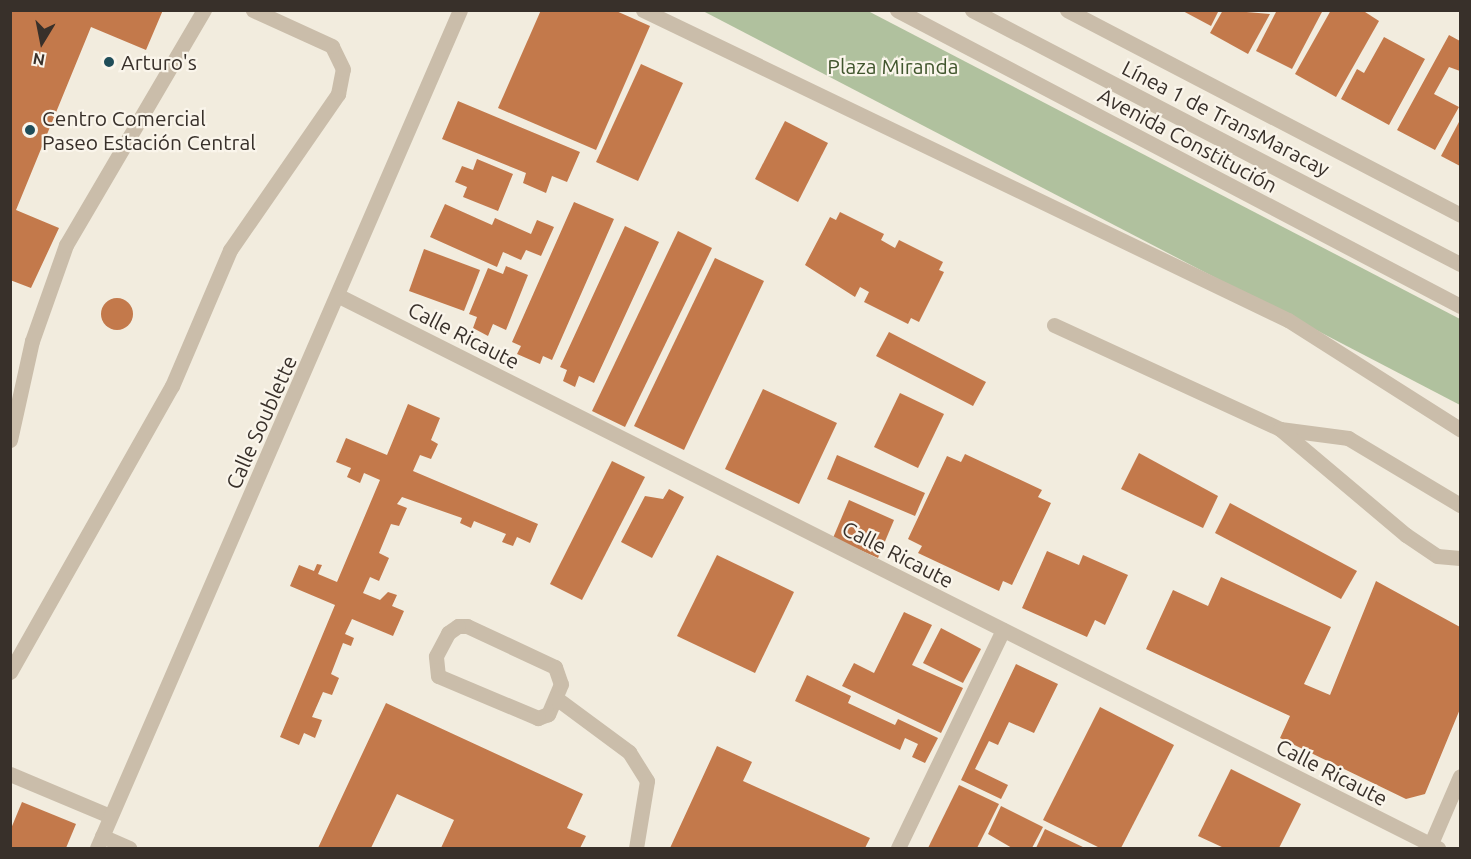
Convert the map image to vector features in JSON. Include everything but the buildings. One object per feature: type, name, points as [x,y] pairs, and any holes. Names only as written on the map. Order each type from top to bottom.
[{"type":"street","points":[[10,440],[32,341],[66,245],[204,10]]},
{"type":"street","points":[[10,672],[172,386],[230,250],[338,94],[343,69],[332,46],[253,10]]},
{"type":"street","name":"Calle Soublette","points":[[100,842],[339,296],[460,10]]},
{"type":"street","points":[[643,10],[1288,321],[1461,429]]},
{"type":"street","name":"Avenida Constitución","points":[[897,10],[1461,306]]},
{"type":"street","name":"Línea 1 de TransMaracay","points":[[972,10],[1461,264]]},
{"type":"street","points":[[1067,10],[1461,215]]},
{"type":"street","name":"Calle Ricaute","points":[[339,296],[1432,847]]},
{"type":"street","points":[[1054,325],[1280,429],[1406,535],[1437,556],[1461,558]]},
{"type":"street","points":[[1280,429],[1348,438],[1461,505]]},
{"type":"street","points":[[467,626],[555,667],[561,676],[556,698],[548,714],[538,718],[438,676],[435,656],[448,633],[467,626]]},
{"type":"street","points":[[898,849],[1003,630]]},
{"type":"street","points":[[556,698],[629,752],[647,781],[636,849]]},
{"type":"street","points":[[10,774],[110,816]]},
{"type":"street","points":[[1432,847],[1461,776]]},
{"type":"street","points":[[100,842],[129,849]]},
{"type":"green space","name":"Plaza Miranda","points":[[703,11],[868,11],[1460,319],[1460,405]]},
{"type":"place","name":"Arturo's","points":[[109,62]]},
{"type":"place","name":"Centro Comercial Paseo Estación Central","points":[[30,130]]}]
